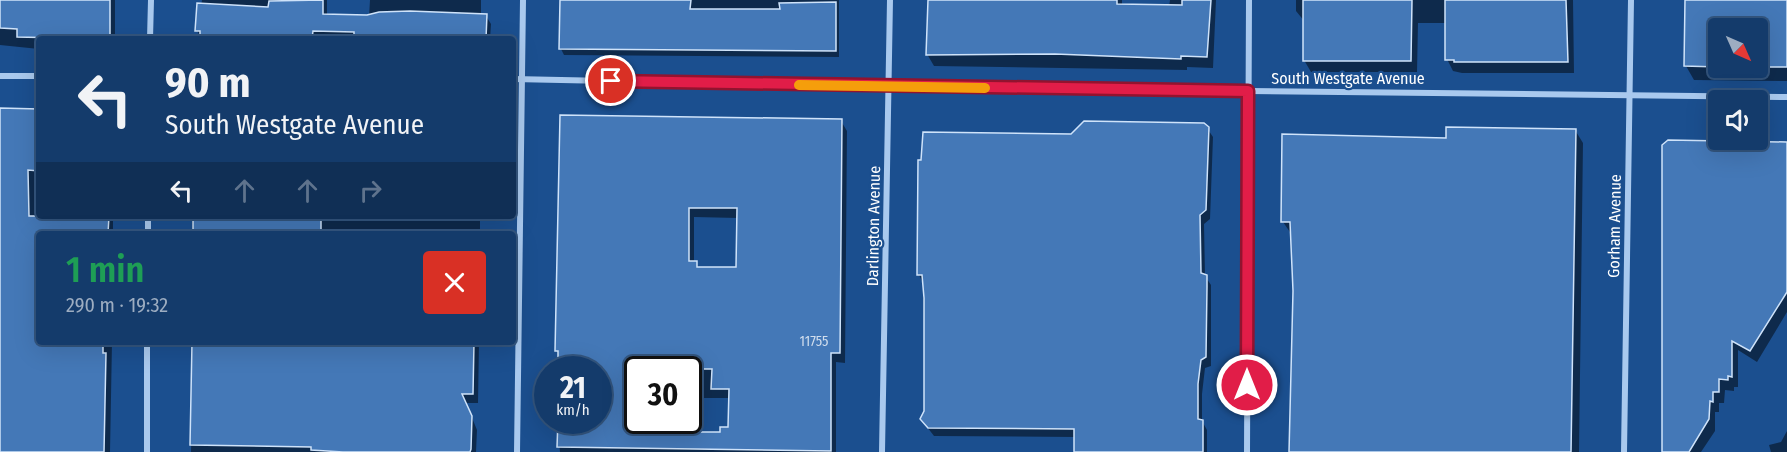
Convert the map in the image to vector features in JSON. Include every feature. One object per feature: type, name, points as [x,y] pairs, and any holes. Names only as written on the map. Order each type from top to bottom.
[{"type":"street","points":[[150,0],[150,36]]},
{"type":"street","points":[[517,452],[523,0]]},
{"type":"street","name":"Darlington Avenue","points":[[882,452],[890,0]]},
{"type":"street","points":[[1247,452],[1250,0]]},
{"type":"street","name":"Gorham Avenue","points":[[1624,452],[1631,0]]},
{"type":"street","points":[[0,76],[36,76]]},
{"type":"street","name":"South Westgate Avenue","points":[[516,79],[889,87],[1787,97]]},
{"type":"street","points":[[147,345],[147,452]]},
{"type":"building","points":[[0,0],[110,0],[110,36],[17,37],[17,29],[0,28]]},
{"type":"building","points":[[323,0],[323,14],[367,15],[379,12],[410,11],[487,14],[486,36],[354,36],[354,32],[313,31],[312,36],[200,36],[200,31],[195,31],[197,3],[268,7],[269,1]]},
{"type":"building","points":[[560,0],[691,0],[690,9],[780,9],[779,3],[836,2],[836,51],[559,49]]},
{"type":"building","points":[[928,0],[1117,0],[1117,4],[1182,5],[1182,0],[1211,0],[1207,57],[1181,56],[1181,59],[1055,54],[926,55]]},
{"type":"building","points":[[1303,0],[1412,0],[1411,61],[1303,61]]},
{"type":"building","points":[[1445,0],[1566,0],[1568,62],[1454,62],[1454,60],[1445,60]]},
{"type":"building","points":[[1685,0],[1787,0],[1787,67],[1768,67],[1768,18],[1708,18],[1708,67],[1684,66]]},
{"type":"building","points":[[0,108],[36,109],[36,171],[28,170],[29,216],[36,216],[36,219],[109,219],[108,231],[36,231],[36,345],[103,345],[103,353],[106,353],[104,452],[0,452]]},
{"type":"building","points":[[560,115],[842,119],[840,353],[831,353],[831,451],[557,447],[557,434],[612,434],[612,356],[558,356],[558,351],[555,351]],"holes":[[[689,208],[737,208],[736,267],[697,267],[697,261],[689,261]]]},
{"type":"building","points":[[1084,121],[1204,123],[1209,127],[1206,210],[1200,215],[1201,273],[1207,275],[1206,357],[1201,360],[1198,384],[1198,419],[1203,420],[1203,452],[1074,452],[1074,429],[928,428],[920,419],[924,411],[924,298],[922,275],[917,275],[918,160],[921,160],[923,132],[1071,134]]},
{"type":"building","points":[[1446,127],[1576,129],[1571,452],[1289,452],[1293,291],[1290,222],[1281,222],[1282,134],[1446,138]]},
{"type":"building","points":[[1668,140],[1708,141],[1708,150],[1768,150],[1768,142],[1787,142],[1787,292],[1750,351],[1732,341],[1732,377],[1728,376],[1728,380],[1719,379],[1719,392],[1713,392],[1713,402],[1710,401],[1709,419],[1689,452],[1662,452],[1662,145]]},
{"type":"building","points":[[193,219],[321,219],[321,231],[193,231]]},
{"type":"building","points":[[192,345],[474,345],[473,394],[462,394],[472,416],[470,452],[343,452],[311,450],[311,447],[190,445]]},
{"type":"slow traffic","points":[[799,85],[985,88]]},
{"type":"route","points":[[611,81],[1248,91],[1247,385]]}]
